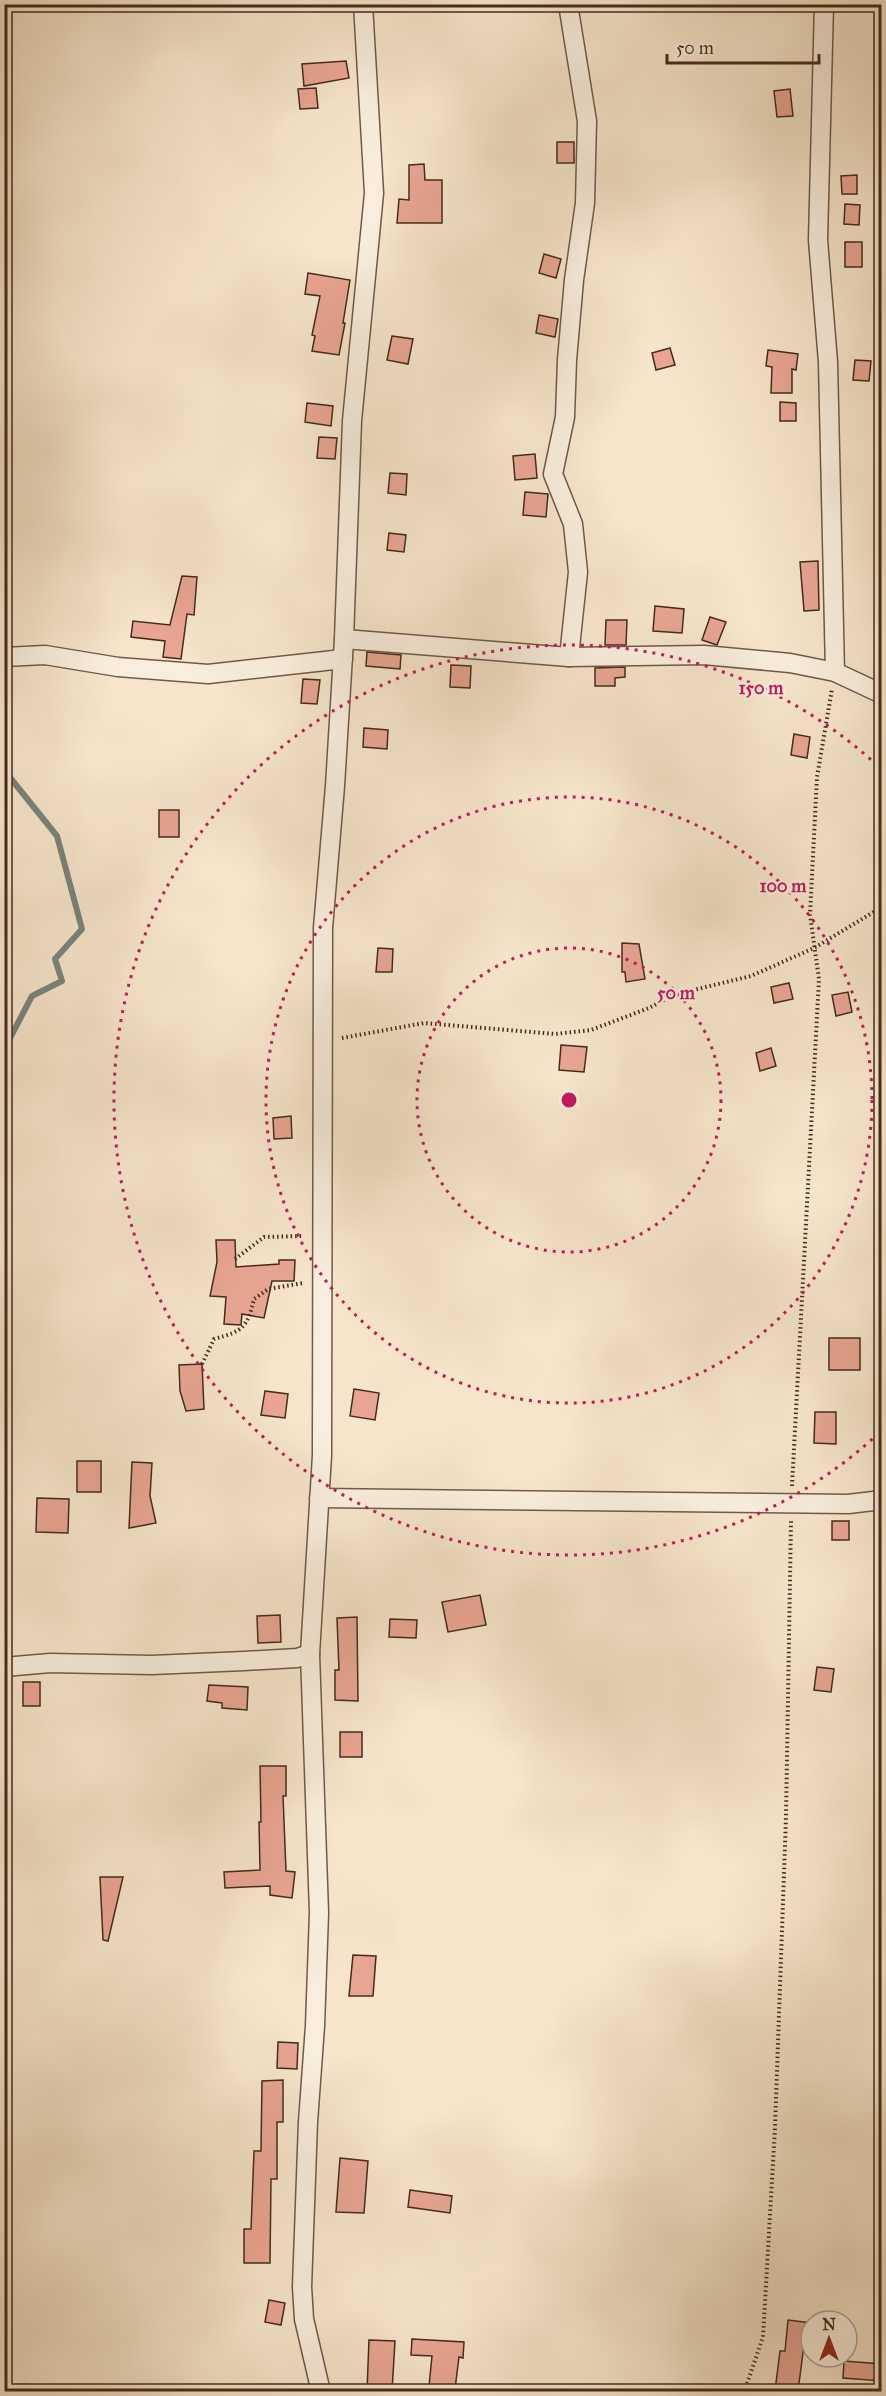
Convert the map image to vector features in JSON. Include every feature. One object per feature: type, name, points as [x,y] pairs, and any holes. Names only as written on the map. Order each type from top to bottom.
[{"type":"street","points":[[321,2391],[304,2319],[302,2287],[319,1913],[310,1654],[322,1455],[323,928],[343,659],[352,421],[374,193],[363,4]]},
{"type":"street","points":[[568,4],[587,122],[585,203],[574,280],[565,417],[553,474],[573,524],[578,572],[569,657]]},
{"type":"street","points":[[824,4],[818,240],[828,362],[835,672]]},
{"type":"street","points":[[344,639],[569,657],[705,655],[790,663],[835,672],[882,694]]},
{"type":"street","points":[[4,657],[45,655],[118,667],[208,674],[343,659]]},
{"type":"street","points":[[319,1498],[791,1504],[849,1504],[882,1500]]},
{"type":"street","points":[[4,1667],[50,1663],[152,1665],[297,1658],[310,1654]]},
{"type":"path","points":[[744,2391],[763,2337],[776,2128],[786,1818],[791,1504],[819,979],[810,915],[817,777],[835,672]]},
{"type":"path","points":[[323,1042],[424,1023],[555,1034],[591,1030],[649,1008],[673,995],[751,976],[814,948],[882,907]]},
{"type":"path","points":[[235,1258],[264,1237],[323,1235]]},
{"type":"path","points":[[202,1364],[214,1339],[237,1332],[248,1322],[254,1299],[268,1289],[322,1280]]},
{"type":"building","points":[[346,61],[349,78],[304,86],[302,64]]},
{"type":"building","points":[[316,88],[318,108],[300,109],[298,89]]},
{"type":"building","points":[[790,89],[793,116],[777,117],[774,91]]},
{"type":"building","points":[[557,142],[574,142],[574,163],[557,163]]},
{"type":"building","points":[[424,164],[425,180],[442,180],[442,223],[397,223],[399,199],[409,200],[409,165]]},
{"type":"building","points":[[857,175],[857,194],[842,194],[841,176]]},
{"type":"building","points":[[845,204],[860,205],[859,225],[844,224]]},
{"type":"building","points":[[845,242],[862,242],[862,267],[845,267]]},
{"type":"building","points":[[544,254],[561,259],[556,278],[539,273]]},
{"type":"building","points":[[308,273],[350,280],[339,355],[312,351],[315,336],[312,335],[320,296],[305,294]]},
{"type":"building","points":[[539,315],[558,319],[555,337],[536,333]]},
{"type":"building","points":[[392,336],[413,339],[408,364],[387,360]]},
{"type":"building","points":[[670,348],[675,365],[656,370],[652,353]]},
{"type":"building","points":[[768,350],[798,354],[796,370],[792,369],[792,393],[771,393],[772,367],[766,366]]},
{"type":"building","points":[[855,360],[871,361],[869,381],[853,380]]},
{"type":"building","points":[[780,402],[796,403],[796,421],[780,421]]},
{"type":"building","points":[[307,403],[333,406],[331,426],[305,422]]},
{"type":"building","points":[[319,437],[337,438],[335,459],[317,458]]},
{"type":"building","points":[[535,454],[537,478],[515,480],[513,456]]},
{"type":"building","points":[[390,473],[407,474],[406,495],[388,493]]},
{"type":"building","points":[[525,492],[548,494],[546,517],[523,515]]},
{"type":"building","points":[[389,533],[406,535],[404,552],[387,550]]},
{"type":"building","points":[[818,561],[819,610],[804,611],[800,562]]},
{"type":"building","points":[[182,576],[197,577],[194,615],[187,614],[181,659],[163,657],[165,641],[131,637],[133,621],[170,625]]},
{"type":"building","points":[[655,606],[684,609],[682,633],[653,631]]},
{"type":"building","points":[[710,617],[726,622],[717,645],[702,640]]},
{"type":"building","points":[[606,620],[627,620],[626,645],[605,645]]},
{"type":"building","points":[[367,652],[401,655],[400,669],[366,666]]},
{"type":"building","points":[[451,665],[471,666],[470,688],[450,687]]},
{"type":"building","points":[[625,667],[625,677],[615,678],[615,686],[595,686],[595,668]]},
{"type":"building","points":[[303,679],[320,680],[317,704],[301,703]]},
{"type":"building","points":[[364,728],[388,730],[387,749],[363,747]]},
{"type":"building","points":[[794,734],[810,737],[807,758],[791,755]]},
{"type":"building","points":[[159,810],[179,810],[179,837],[159,837]]},
{"type":"building","points":[[622,943],[639,944],[645,979],[626,982],[625,972],[622,972]]},
{"type":"building","points":[[378,948],[393,949],[392,972],[376,972]]},
{"type":"building","points":[[789,983],[793,999],[774,1003],[771,987]]},
{"type":"building","points":[[848,992],[852,1012],[836,1016],[832,995]]},
{"type":"building","points":[[561,1045],[587,1047],[584,1072],[559,1070]]},
{"type":"building","points":[[771,1048],[776,1066],[760,1071],[756,1053]]},
{"type":"building","points":[[291,1116],[292,1138],[274,1139],[273,1118]]},
{"type":"building","points":[[216,1240],[235,1240],[236,1267],[279,1264],[279,1260],[295,1260],[294,1281],[272,1281],[264,1318],[242,1314],[241,1325],[224,1324],[226,1297],[210,1296],[217,1262]]},
{"type":"building","points":[[829,1338],[860,1338],[860,1370],[829,1370]]},
{"type":"building","points":[[202,1364],[204,1409],[186,1411],[180,1391],[179,1365]]},
{"type":"building","points":[[354,1389],[379,1393],[375,1420],[350,1416]]},
{"type":"building","points":[[265,1391],[288,1394],[285,1418],[261,1415]]},
{"type":"building","points":[[815,1412],[836,1412],[836,1444],[814,1443]]},
{"type":"building","points":[[77,1461],[101,1461],[101,1492],[77,1492]]},
{"type":"building","points":[[132,1462],[152,1463],[150,1496],[156,1523],[129,1528]]},
{"type":"building","points":[[37,1498],[69,1499],[68,1533],[36,1532]]},
{"type":"building","points":[[832,1521],[849,1521],[849,1540],[832,1540]]},
{"type":"building","points":[[480,1595],[486,1625],[448,1632],[442,1602]]},
{"type":"building","points":[[280,1615],[281,1642],[258,1643],[257,1616]]},
{"type":"building","points":[[357,1617],[358,1701],[335,1700],[335,1670],[339,1670],[337,1618]]},
{"type":"building","points":[[390,1619],[417,1620],[416,1638],[389,1637]]},
{"type":"building","points":[[817,1667],[834,1669],[831,1692],[814,1690]]},
{"type":"building","points":[[23,1682],[40,1682],[40,1706],[23,1706]]},
{"type":"building","points":[[209,1685],[248,1687],[247,1710],[222,1708],[222,1703],[207,1701]]},
{"type":"building","points":[[340,1732],[362,1732],[362,1757],[340,1757]]},
{"type":"building","points":[[260,1766],[286,1766],[286,1796],[283,1796],[286,1871],[295,1872],[292,1898],[270,1895],[270,1886],[225,1888],[224,1872],[260,1870]]},
{"type":"building","points":[[100,1877],[123,1877],[108,1941],[103,1940]]},
{"type":"building","points":[[353,1955],[376,1956],[373,1996],[349,1996]]},
{"type":"building","points":[[278,2042],[298,2043],[297,2069],[277,2068]]},
{"type":"building","points":[[283,2080],[283,2122],[277,2122],[277,2179],[271,2179],[270,2263],[244,2263],[244,2229],[251,2229],[254,2151],[261,2151],[262,2081]]},
{"type":"building","points":[[340,2158],[368,2161],[364,2213],[336,2212]]},
{"type":"building","points":[[410,2190],[452,2196],[450,2213],[408,2207]]},
{"type":"building","points":[[269,2300],[285,2303],[281,2325],[265,2322]]},
{"type":"building","points":[[788,2320],[799,2321],[799,2369],[801,2369],[798,2391],[775,2391],[780,2351],[785,2351]]},
{"type":"building","points":[[412,2339],[464,2342],[463,2358],[459,2357],[455,2389],[429,2386],[432,2356],[411,2355]]},
{"type":"building","points":[[369,2340],[395,2341],[392,2391],[367,2391]]},
{"type":"building","points":[[859,2362],[882,2364],[882,2381],[843,2378],[844,2369],[859,2369]]},
{"type":"waterway","points":[[4,770],[57,836],[82,929],[55,959],[62,981],[32,996],[9,1040],[4,1042]]},
{"type":"waterway","points":[[4,2388],[24,2386],[24,2392]]}]
